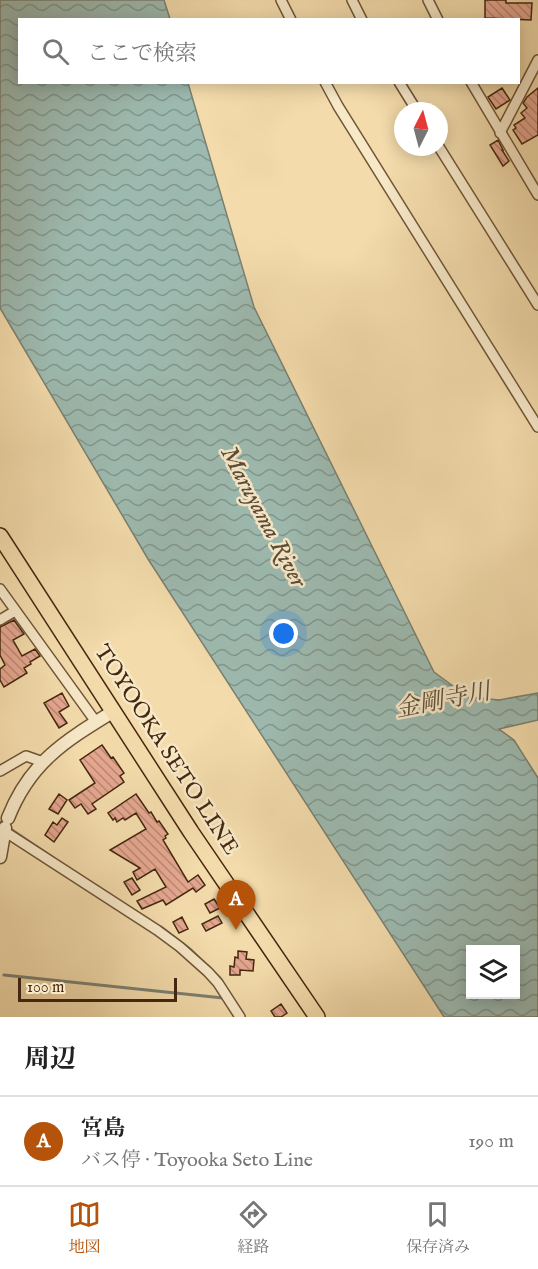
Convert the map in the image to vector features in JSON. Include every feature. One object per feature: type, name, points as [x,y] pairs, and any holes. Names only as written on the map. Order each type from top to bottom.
[{"type":"main road","name":"TOYOOKA SETO LINE","points":[[0,536],[191,832],[317,1017]]},
{"type":"street","points":[[281,0],[290,18]]},
{"type":"street","points":[[352,0],[361,18]]},
{"type":"street","points":[[428,0],[437,18]]},
{"type":"street","points":[[500,133],[538,60]]},
{"type":"street","points":[[326,84],[538,427]]},
{"type":"street","points":[[400,84],[411,102]]},
{"type":"street","points":[[472,84],[538,195]]},
{"type":"street","points":[[445,156],[538,305]]},
{"type":"street","points":[[0,589],[96,722]]},
{"type":"street","points":[[0,620],[15,611]]},
{"type":"street","points":[[0,857],[4,823],[27,781],[43,762],[75,735],[114,711]]},
{"type":"street","points":[[0,771],[26,756],[43,762]]},
{"type":"street","points":[[4,823],[180,947],[218,983],[240,1017]]},
{"type":"water","points":[[0,0],[164,0],[170,18],[18,18],[18,84],[188,84],[254,307],[434,672],[468,697],[499,700],[538,693],[538,720],[499,729],[514,740],[538,778],[538,1017],[444,1017],[148,559],[0,308]]},
{"type":"building","points":[[485,0],[532,3],[531,20],[485,18]]},
{"type":"building","points":[[502,88],[510,100],[496,109],[488,97]]},
{"type":"building","points":[[538,88],[538,135],[522,144],[513,130],[516,128],[514,125],[525,118],[521,113],[527,108],[523,103]]},
{"type":"building","points":[[498,140],[509,161],[503,166],[490,145]]},
{"type":"building","points":[[14,620],[24,634],[13,640],[22,656],[35,649],[40,656],[24,668],[27,673],[4,687],[0,680],[0,669],[5,665],[0,655],[0,627]]},
{"type":"building","points":[[62,693],[69,706],[59,712],[67,723],[59,728],[44,703]]},
{"type":"building","points":[[102,745],[124,773],[120,776],[124,782],[92,804],[96,809],[88,814],[81,804],[75,808],[69,800],[95,783],[80,760]]},
{"type":"building","points":[[59,794],[67,800],[58,814],[49,809]]},
{"type":"building","points":[[136,794],[168,834],[163,840],[188,882],[198,875],[205,885],[196,892],[193,888],[166,905],[163,900],[142,909],[137,901],[166,887],[155,869],[137,880],[133,872],[140,868],[110,850],[146,829],[136,813],[117,822],[108,813]]},
{"type":"building","points":[[62,818],[68,822],[54,842],[45,835],[53,822],[57,825]]},
{"type":"building","points":[[132,878],[140,890],[132,895],[124,882]]},
{"type":"building","points":[[214,899],[220,908],[210,913],[205,904]]},
{"type":"building","points":[[218,916],[222,923],[206,931],[202,924]]},
{"type":"building","points":[[182,917],[188,929],[179,933],[173,922]]},
{"type":"building","points":[[238,951],[247,952],[246,959],[254,960],[253,971],[240,970],[240,975],[230,975],[230,966],[234,967]]},
{"type":"building","points":[[281,1004],[287,1013],[281,1017],[275,1017],[271,1011]]},
{"type":"waterway","points":[[0,822],[52,857]]},
{"type":"waterway","points":[[161,927],[191,950],[223,983]]},
{"type":"waterway","points":[[4,975],[223,998]]},
{"type":"place","name":"宮島","points":[[236,930]]},
{"type":"water label","name":"Maruyama River","points":[[263,517]]},
{"type":"water label","name":"金剛寺川","points":[[443,701]]}]
